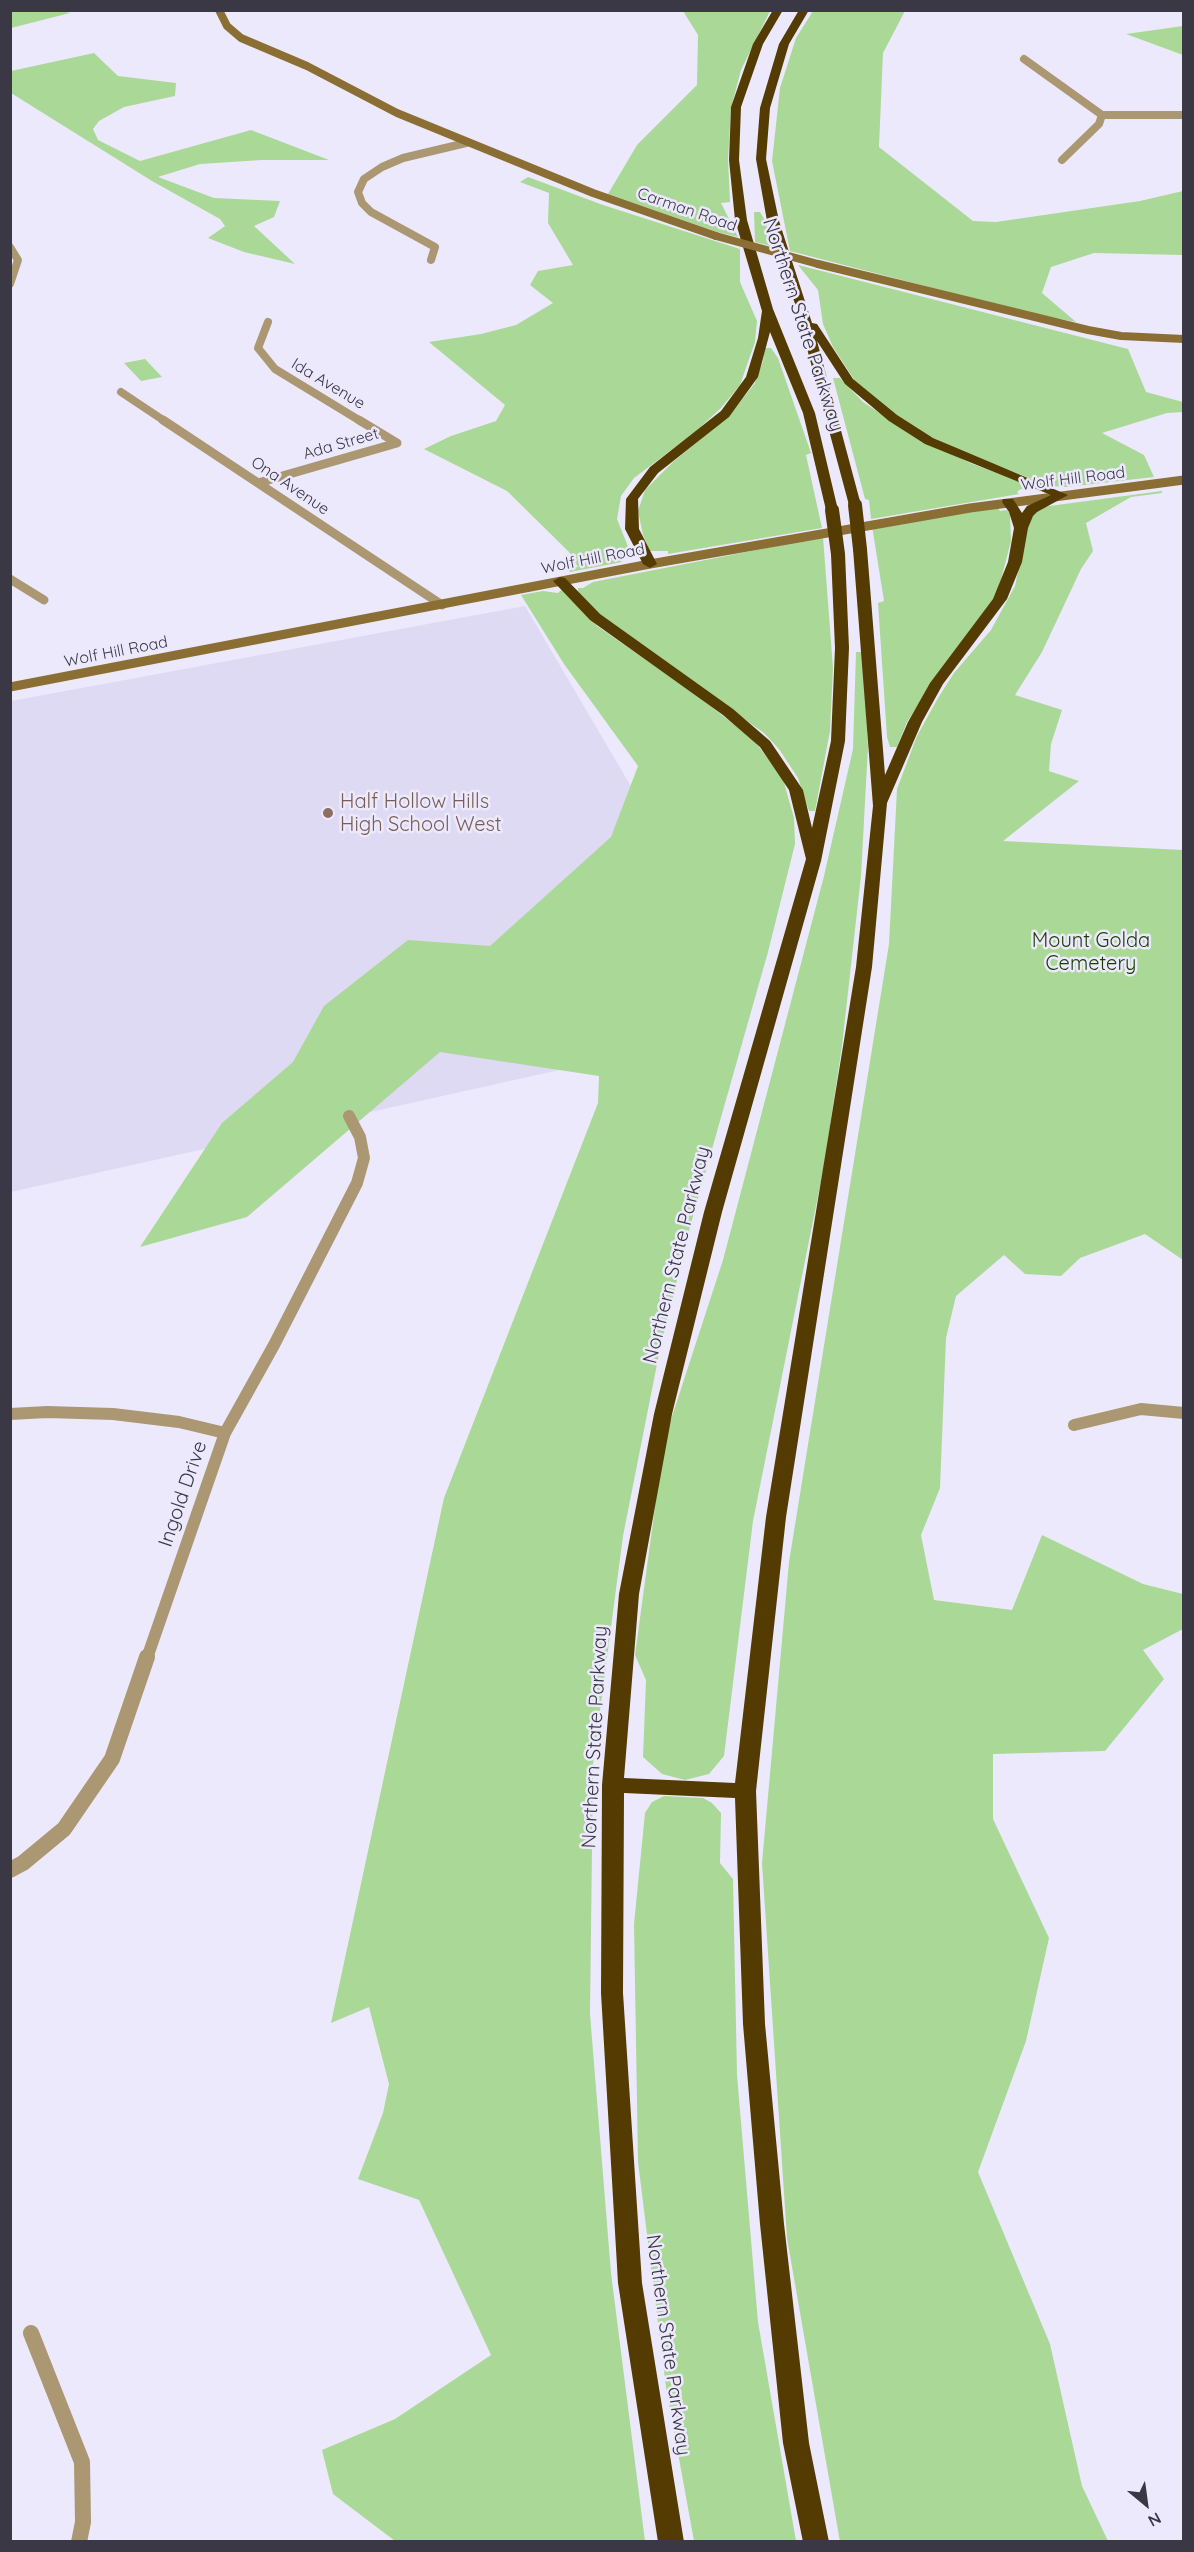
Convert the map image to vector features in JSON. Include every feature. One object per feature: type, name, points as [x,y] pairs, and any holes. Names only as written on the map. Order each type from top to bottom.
[{"type":"highway","name":"Northern State Parkway","points":[[671,2541],[630,2283],[612,1993],[614,1785],[630,1594],[663,1414],[713,1212],[813,861],[838,741],[842,648],[838,554],[832,510],[809,413],[767,309],[741,220],[734,160],[736,107],[758,44],[778,10]]},
{"type":"highway","name":"Northern State Parkway","points":[[804,10],[784,44],[765,108],[761,159],[773,221],[801,304],[855,505],[880,806],[864,967],[776,1517],[745,1791],[753,2024],[796,2443],[816,2541]]},
{"type":"highway","points":[[801,304],[831,356],[849,381],[893,418],[929,441],[964,457],[1062,495]]},
{"type":"highway","points":[[650,564],[632,529],[632,499],[654,470],[725,414],[752,377],[764,338],[767,309]]},
{"type":"highway","points":[[880,806],[915,722],[937,683],[1000,599],[1014,562],[1021,528],[1032,509],[1062,495]]},
{"type":"highway","points":[[1008,502],[1015,511],[1021,528]]},
{"type":"highway","points":[[561,581],[595,617],[728,712],[765,744],[796,790],[813,861]]},
{"type":"highway","points":[[614,1785],[745,1791]]},
{"type":"street","name":"Carman Road","points":[[219,10],[227,26],[241,38],[307,66],[397,113],[593,193],[716,236],[818,264],[1088,330],[1120,336],[1184,339]]},
{"type":"street","points":[[1024,59],[1102,115],[1184,115]]},
{"type":"street","points":[[1062,160],[1099,124],[1102,115]]},
{"type":"street","points":[[431,260],[435,247],[371,212],[362,203],[358,192],[364,179],[382,167],[403,158],[466,143]]},
{"type":"street","points":[[10,247],[18,260],[10,284]]},
{"type":"street","name":"Ida Avenue","points":[[268,322],[258,348],[275,369],[397,443]]},
{"type":"street","name":"Ona Avenue","points":[[121,392],[442,605]]},
{"type":"street","name":"Ada Street","points":[[258,483],[397,443]]},
{"type":"street","name":"Wolf Hill Road","points":[[10,687],[650,564],[1008,502],[1184,480]]},
{"type":"street","points":[[10,579],[44,600]]},
{"type":"street","name":"Ingold Drive","points":[[10,1870],[23,1863],[64,1829],[112,1759],[225,1433],[274,1345],[357,1183],[364,1158],[360,1137],[349,1116]]},
{"type":"street","points":[[1074,1425],[1141,1409],[1184,1413]]},
{"type":"street","points":[[10,1414],[47,1412],[113,1414],[179,1422],[225,1433]]},
{"type":"street","points":[[31,2333],[82,2462],[83,2522],[80,2541]]},
{"type":"shaded area","name":"Half Hollow Hills High School West","points":[[525,606],[712,924],[708,1037],[11,1192],[11,701]]},
{"type":"green space","points":[[11,10],[63,11],[70,13],[11,28]]},
{"type":"green space","points":[[683,11],[770,11],[741,70],[731,108],[728,159],[730,202],[721,203],[738,237],[717,232],[608,194],[637,145],[697,85],[698,35]]},
{"type":"green space","points":[[813,11],[905,11],[883,53],[879,147],[973,221],[996,222],[1140,201],[1183,191],[1183,255],[1094,253],[1051,267],[1042,293],[1076,322],[1033,314],[790,251],[772,161],[780,88],[796,38]]},
{"type":"green space","points":[[1183,26],[1183,55],[1126,34]]},
{"type":"green space","points":[[94,53],[118,76],[176,83],[175,96],[124,107],[99,121],[93,129],[98,140],[140,161],[251,130],[329,160],[262,160],[200,164],[158,177],[214,198],[280,201],[274,217],[254,226],[295,264],[244,252],[208,238],[225,226],[220,219],[152,181],[11,93],[11,71]]},
{"type":"green space","points":[[528,177],[603,205],[740,249],[740,282],[757,321],[755,342],[740,385],[721,408],[695,432],[634,478],[621,496],[617,519],[631,554],[623,554],[618,559],[622,562],[570,572],[566,569],[578,567],[569,552],[507,491],[424,449],[451,436],[496,421],[505,405],[429,342],[481,334],[516,325],[553,303],[530,285],[538,271],[573,265],[548,223],[549,193],[520,182]]},
{"type":"green space","points":[[754,212],[760,212],[763,217],[775,247],[755,242]]},
{"type":"green space","points":[[798,265],[1128,349],[1146,392],[1183,402],[1183,412],[1167,413],[1102,433],[1144,455],[1154,477],[1066,487],[1050,486],[975,457],[927,435],[894,414],[855,381],[833,347],[823,324],[818,290]]},
{"type":"green space","points":[[765,348],[771,348],[778,358],[811,453],[806,455],[822,528],[668,554],[668,551],[650,551],[643,535],[638,511],[645,490],[673,462],[729,416],[755,383]]},
{"type":"green space","points":[[145,359],[162,377],[141,381],[124,363]]},
{"type":"green space","points":[[833,378],[840,378],[863,402],[907,431],[970,463],[1026,484],[1030,487],[1029,490],[1021,489],[1017,492],[1019,494],[871,519],[869,500],[865,499]]},
{"type":"green space","name":"Mount Golda Cemetery","points":[[1162,491],[1162,493],[1131,497],[1086,523],[1093,551],[1081,569],[1042,652],[1015,695],[1062,710],[1051,744],[1049,771],[1079,781],[1003,841],[1183,850],[1183,1260],[1145,1234],[1080,1258],[1061,1276],[1025,1274],[1004,1255],[956,1296],[946,1338],[940,1488],[921,1535],[934,1600],[1012,1610],[1042,1535],[1143,1584],[1183,1594],[1183,1629],[1143,1650],[1164,1679],[1105,1751],[993,1754],[993,1819],[1049,1938],[1026,2041],[978,2172],[1050,2344],[1082,2486],[1108,2541],[840,2542],[787,2238],[762,1863],[789,1562],[889,944],[897,789],[917,736],[938,698],[954,673],[991,630],[1015,586],[1029,520],[1033,513],[1042,507]]},
{"type":"green space","points":[[998,508],[1000,511],[1007,510],[1010,514],[1011,541],[998,591],[984,616],[940,671],[907,722],[897,747],[890,747],[887,737],[878,603],[884,601],[872,526]]},
{"type":"green space","points":[[823,537],[833,668],[830,731],[815,811],[809,811],[798,778],[779,749],[764,733],[601,617],[578,594],[578,588],[583,588],[593,582]]},
{"type":"green space","points":[[561,590],[568,593],[597,626],[692,692],[753,739],[783,779],[794,818],[795,844],[768,952],[691,1223],[660,1349],[623,1536],[593,1764],[590,2014],[611,2273],[645,2541],[395,2541],[333,2494],[322,2450],[395,2419],[491,2355],[419,2200],[358,2179],[383,2113],[389,2084],[369,2007],[331,2023],[444,1498],[598,1103],[599,1076],[440,1052],[247,1217],[140,1247],[222,1123],[293,1062],[324,1006],[408,940],[490,946],[611,837],[638,766],[564,664],[521,595],[543,591],[558,593]]},
{"type":"green space","points":[[856,652],[863,652],[868,747],[861,876],[842,1046],[824,1166],[753,1521],[724,1756],[709,1774],[685,1780],[662,1774],[643,1757],[646,1680],[635,1655],[664,1441],[723,1260],[824,876],[853,749]]},
{"type":"green space","points":[[664,1796],[703,1798],[712,1803],[721,1813],[720,1863],[733,1879],[737,2075],[758,2322],[796,2541],[694,2541],[666,2387],[638,2162],[634,1924],[645,1813],[652,1802]]},
{"type":"place","name":"Half Hollow Hills High School West","points":[[328,813]]}]
